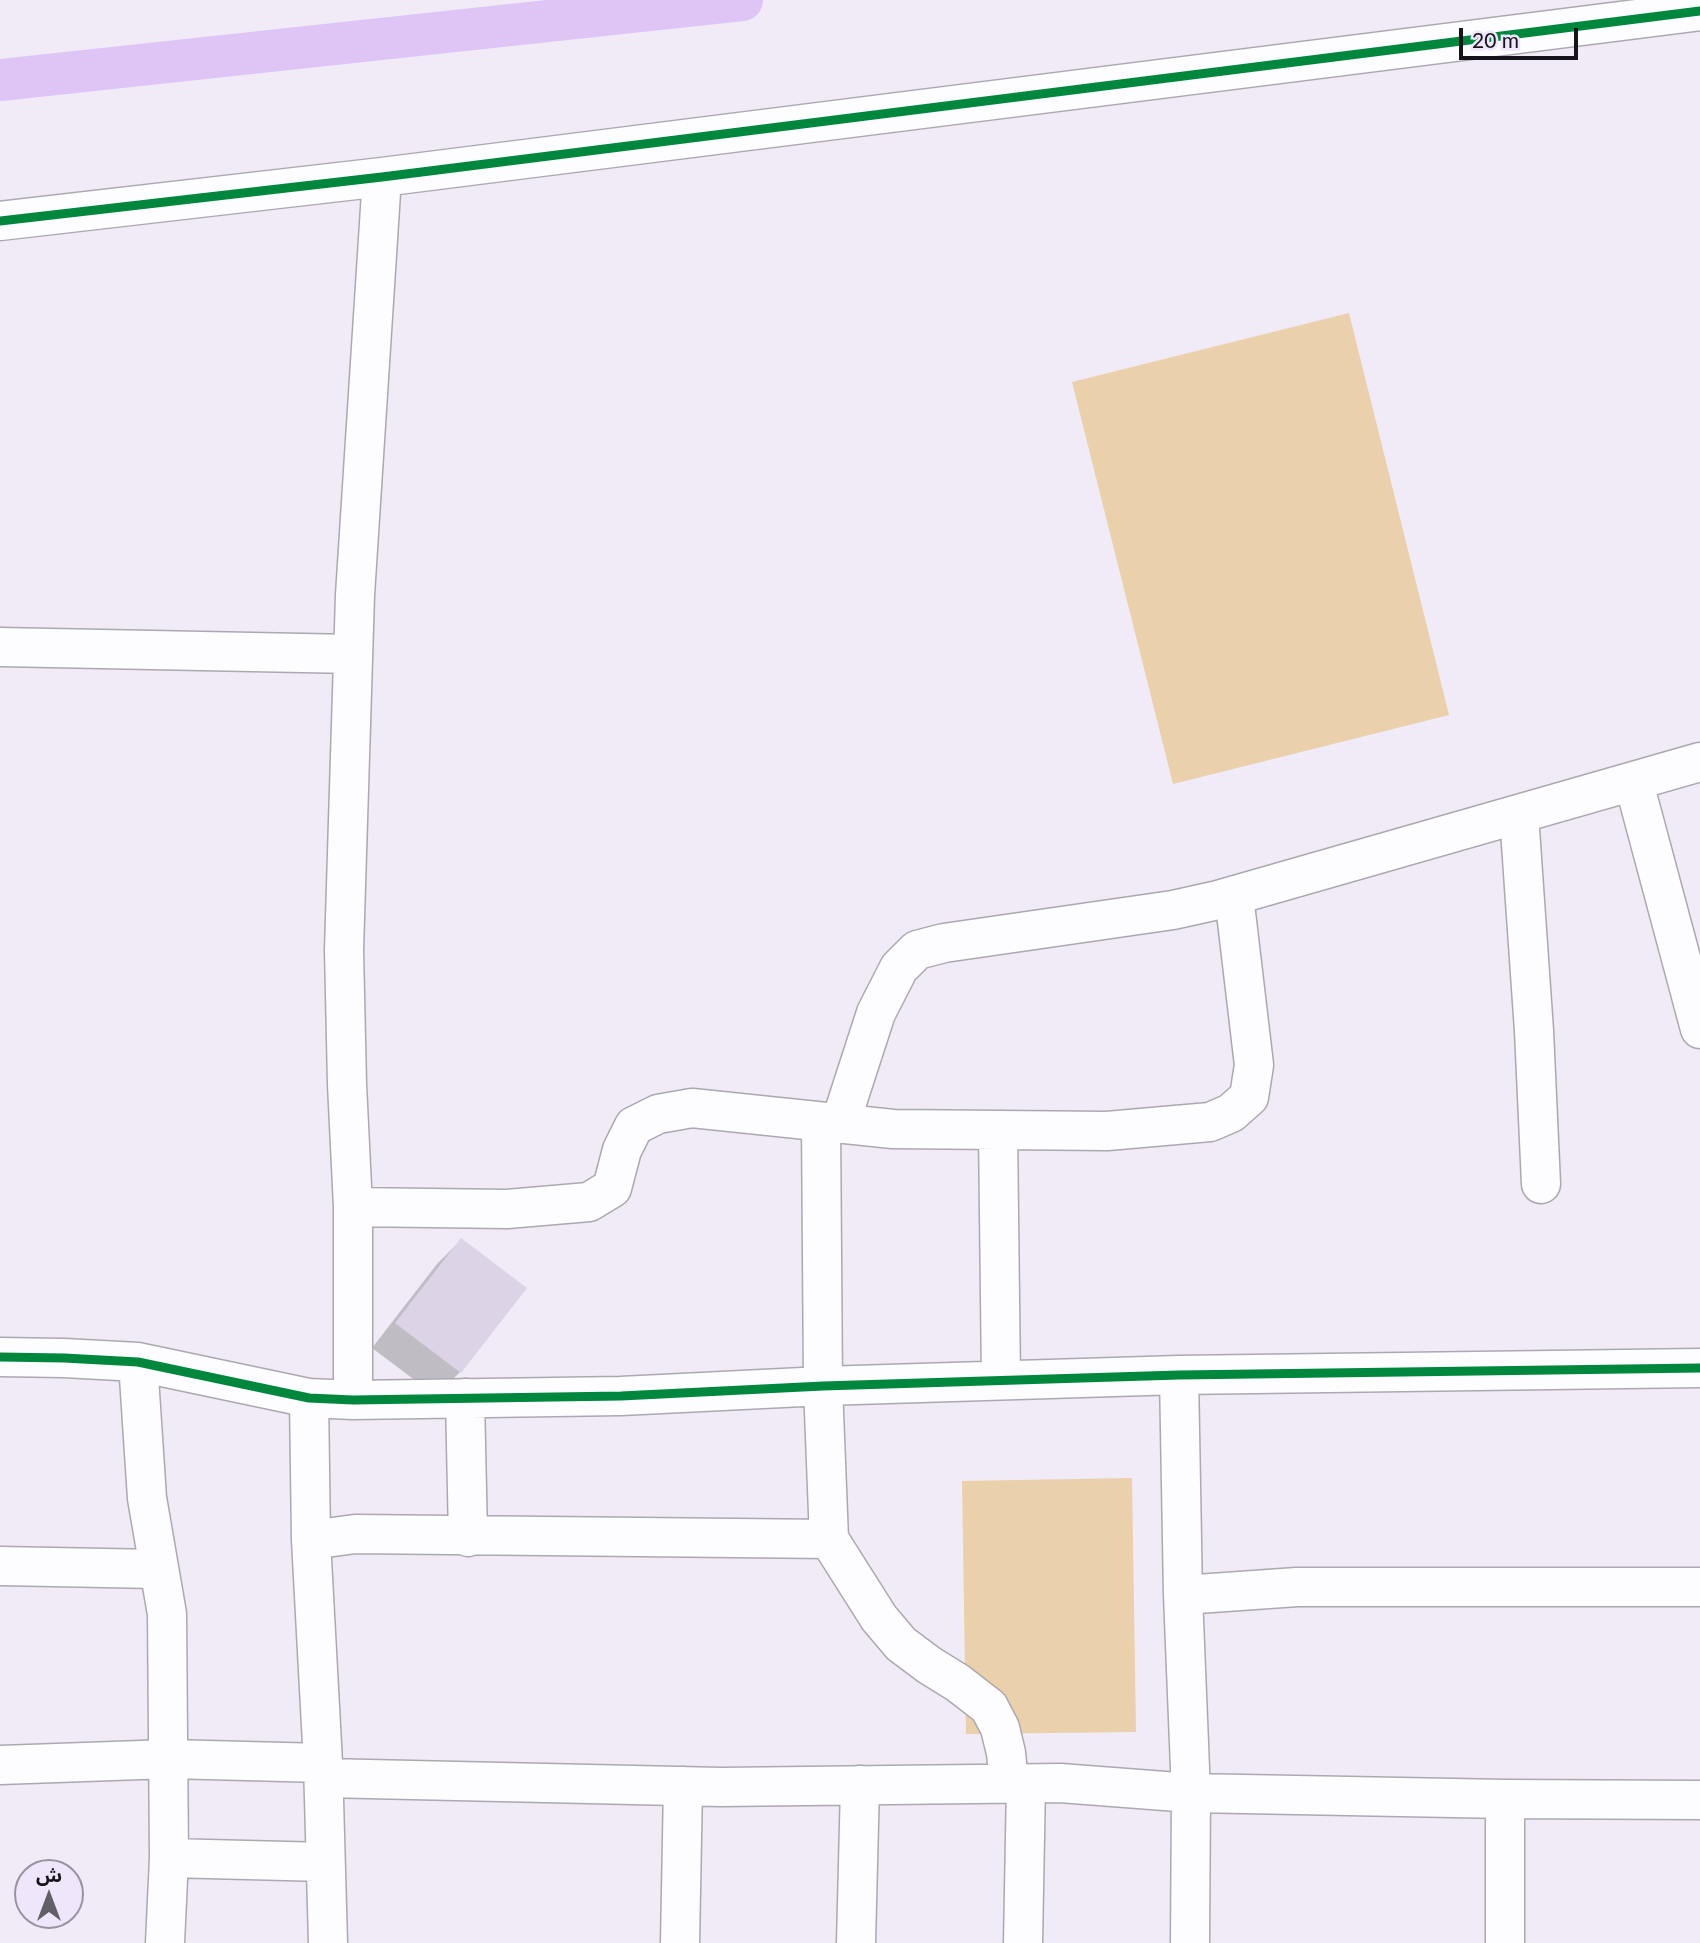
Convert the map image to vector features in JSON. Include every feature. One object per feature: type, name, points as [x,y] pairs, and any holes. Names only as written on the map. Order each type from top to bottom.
[{"type":"street","points":[[0,221],[382,177],[1700,11]]},
{"type":"street","points":[[353,1400],[353,1208],[344,950],[355,595],[382,177]]},
{"type":"street","points":[[0,647],[353,654]]},
{"type":"street","points":[[1023,1943],[1017,1784],[1000,1728],[989,1707],[901,1644],[879,1618],[829,1539],[823,1386],[830,1123],[876,1013],[899,968],[917,950],[944,943],[1173,911],[1234,896],[1700,762]]},
{"type":"street","points":[[1634,783],[1700,1029]]},
{"type":"street","points":[[1519,815],[1534,1031],[1541,1184]]},
{"type":"street","points":[[353,1208],[507,1209],[589,1202],[612,1188],[622,1150],[634,1126],[659,1114],[692,1108],[893,1129],[1107,1131],[1210,1122],[1231,1113],[1249,1097],[1254,1065],[1234,896]]},
{"type":"street","points":[[998,1130],[1001,1380]]},
{"type":"street","points":[[0,1357],[138,1362],[309,1398],[353,1400],[621,1395],[1180,1375],[1700,1368]]},
{"type":"street","points":[[138,1362],[146,1498],[167,1614],[169,1858],[165,1943]]},
{"type":"street","points":[[1180,1375],[1183,1595],[1191,1793],[1190,1943]]},
{"type":"street","points":[[309,1398],[311,1540],[323,1771],[328,1943]]},
{"type":"street","points":[[464,1398],[468,1537]]},
{"type":"street","points":[[311,1540],[355,1534],[829,1539]]},
{"type":"street","points":[[0,1566],[157,1569]]},
{"type":"street","points":[[1183,1595],[1297,1587],[1700,1587]]},
{"type":"street","points":[[0,1765],[169,1759],[323,1771],[683,1786],[1060,1783],[1191,1793],[1700,1800]]},
{"type":"street","points":[[856,1943],[860,1785]]},
{"type":"street","points":[[680,1943],[683,1786]]},
{"type":"street","points":[[1505,1799],[1505,1943]]},
{"type":"street","points":[[169,1858],[325,1862]]},
{"type":"shaded area","points":[[1349,313],[1449,715],[1173,784],[1072,382]]},
{"type":"shaded area","points":[[1132,1478],[1136,1732],[966,1734],[962,1481]]},
{"type":"building","points":[[461,1238],[527,1288],[461,1373],[395,1323]]},
{"type":"waterway","points":[[0,80],[742,0]]},
{"type":"cycle path","points":[[0,221],[382,177],[1700,11]]},
{"type":"cycle path","points":[[0,1357],[138,1362],[309,1398],[353,1400],[621,1396],[823,1386],[1179,1375],[1700,1368]]}]
